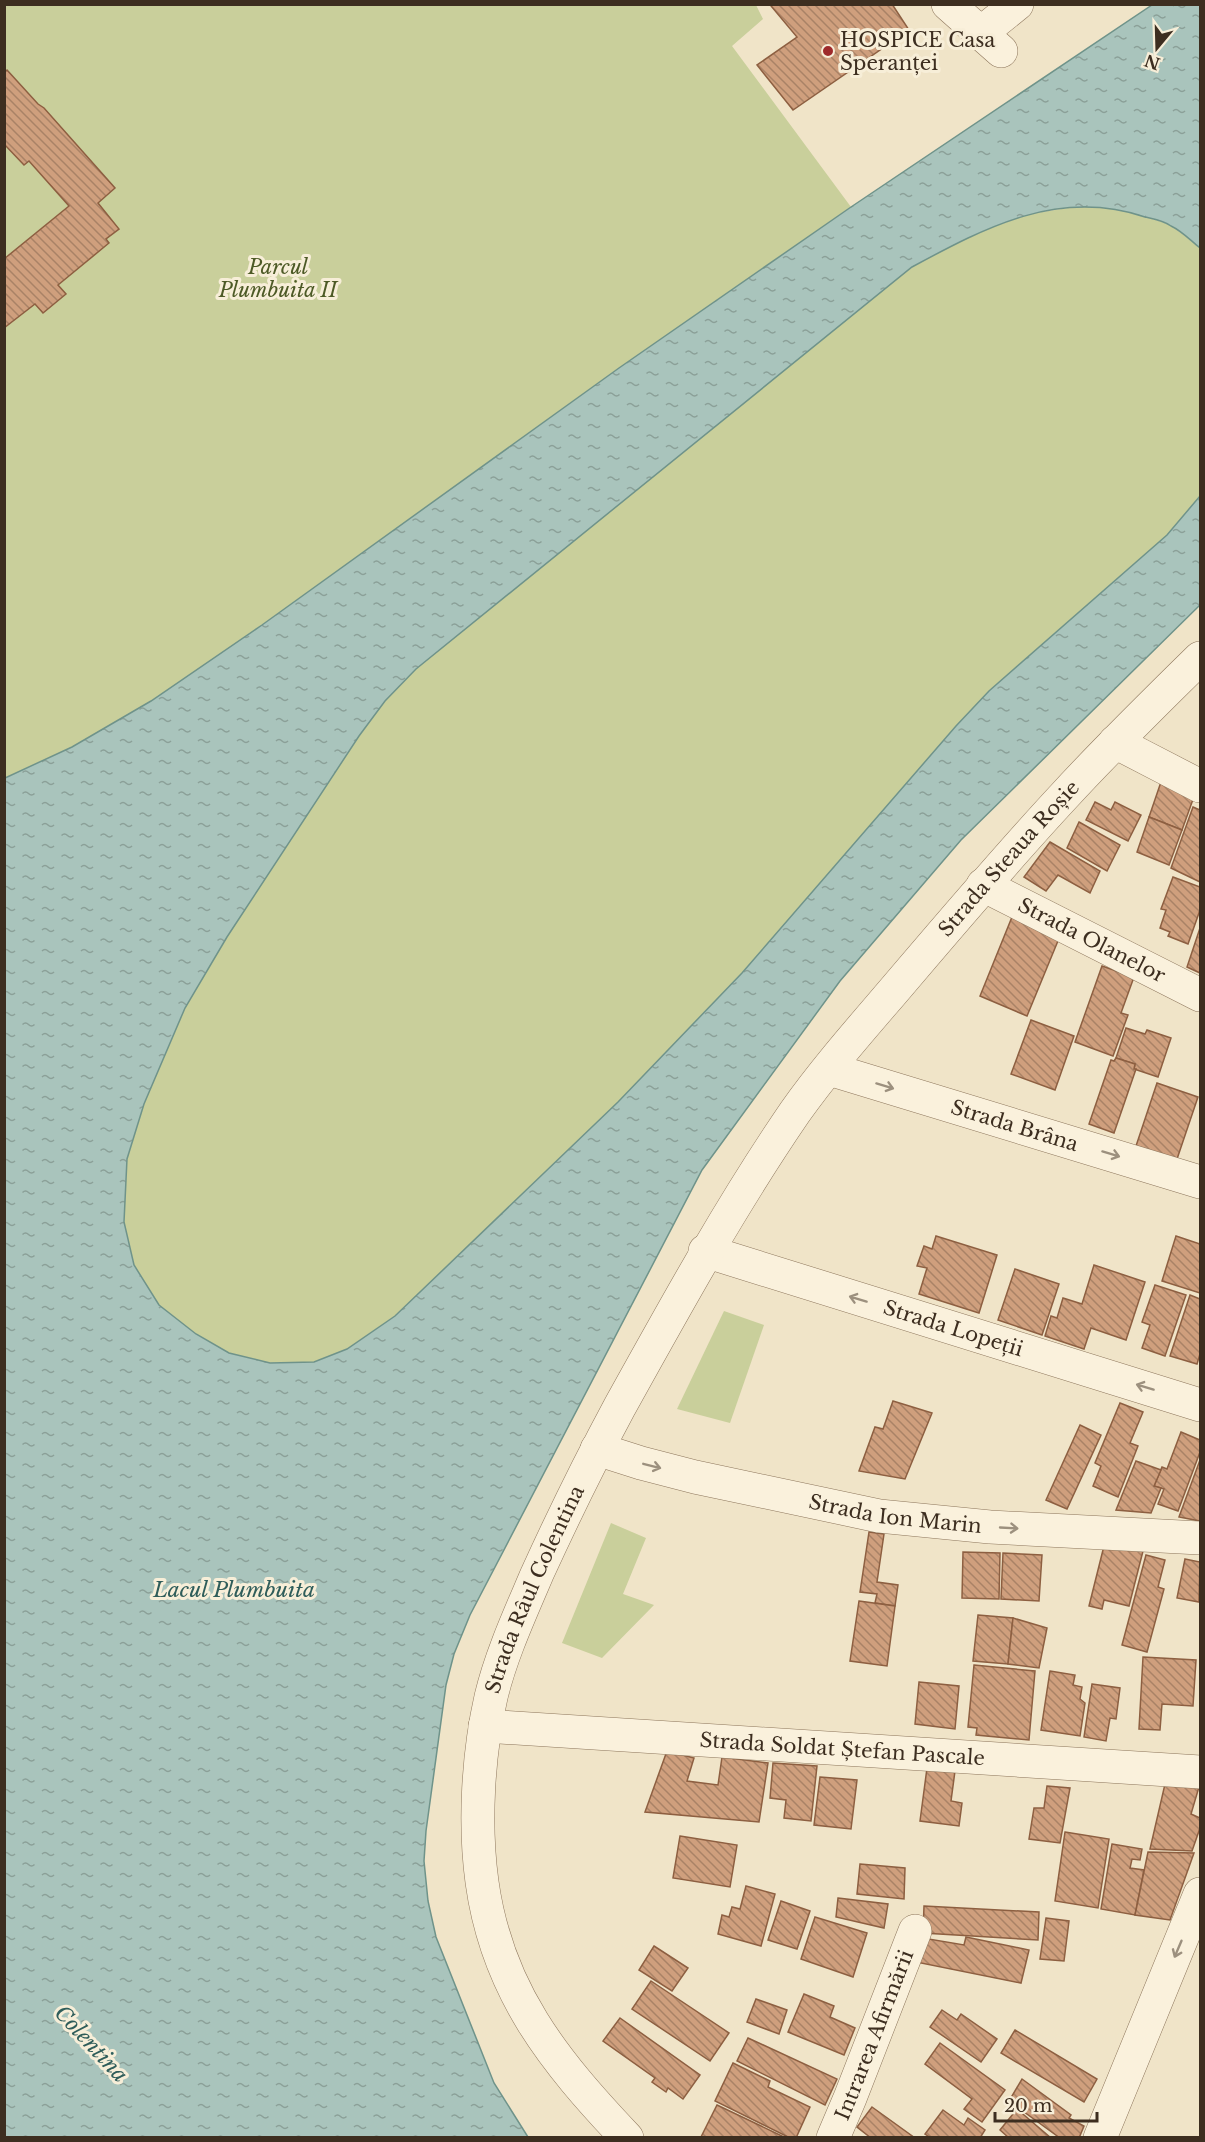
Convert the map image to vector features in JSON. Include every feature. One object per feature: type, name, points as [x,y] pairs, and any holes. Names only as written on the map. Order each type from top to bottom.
[{"type":"street","points":[[948,4],[991,42],[1017,4]]},
{"type":"street","name":"Strada Steaua Roșie","points":[[829,1069],[983,885],[1115,742],[1200,658]]},
{"type":"street","points":[[1115,742],[1200,786]]},
{"type":"street","name":"Strada Olanelor","points":[[983,885],[1200,995]]},
{"type":"street","name":"Strada Brâna","points":[[829,1069],[1200,1182]]},
{"type":"street","name":"Strada Râul Colentina","points":[[627,2138],[540,2036],[521,2003],[489,1922],[481,1879],[479,1798],[485,1726],[500,1665],[522,1609],[597,1449],[705,1251],[798,1109],[829,1069]]},
{"type":"street","name":"Strada Lopeții","points":[[705,1251],[1200,1405]]},
{"type":"street","name":"Strada Ion Marin","points":[[597,1449],[695,1477],[879,1516],[990,1527],[1200,1538]]},
{"type":"street","name":"Strada Soldat Ștefan Pascale","points":[[485,1726],[1200,1772]]},
{"type":"street","points":[[1100,2138],[1200,1894]]},
{"type":"street","name":"Intrarea Afirmării","points":[[832,2138],[915,1931]]},
{"type":"green space","name":"Parcul Plumbuita II","points":[[4,5],[756,5],[763,19],[732,46],[851,207],[619,368],[262,625],[151,701],[72,747],[5,778]]},
{"type":"green space","points":[[1081,206],[1125,210],[1171,225],[1200,248],[1200,496],[1167,535],[956,726],[742,973],[618,1102],[395,1316],[347,1349],[314,1362],[270,1363],[229,1353],[196,1334],[159,1305],[134,1265],[124,1222],[127,1159],[144,1104],[185,1008],[227,937],[359,736],[385,701],[416,669],[912,267],[973,234],[1029,214]]},
{"type":"green space","points":[[724,1311],[764,1325],[730,1423],[677,1409]]},
{"type":"green space","points":[[611,1523],[646,1538],[623,1594],[654,1605],[602,1658],[562,1643]]},
{"type":"water","name":"Lacul Plumbuita","points":[[1152,5],[1200,5],[1200,248],[1162,221],[1113,209],[1083,207],[1024,216],[968,238],[912,267],[416,669],[385,701],[359,736],[227,937],[185,1008],[144,1104],[127,1159],[124,1222],[134,1265],[159,1305],[196,1334],[229,1353],[270,1363],[314,1362],[347,1349],[395,1316],[618,1102],[742,973],[989,691],[1167,535],[1200,496],[1200,605],[961,840],[840,981],[702,1170],[470,1615],[454,1654],[446,1685],[426,1831],[424,1861],[428,1901],[436,1937],[494,2083],[528,2137],[5,2137],[5,778],[72,747],[151,701],[262,625],[619,368],[851,207]]},
{"type":"building","name":"HOSPICE Casa Speranței","points":[[772,4],[892,4],[909,30],[793,110],[757,65],[797,37],[771,6]]},
{"type":"building","points":[[7,70],[115,188],[98,203],[119,229],[106,239],[109,243],[58,285],[66,294],[43,313],[35,304],[4,328],[4,259],[69,206],[29,161],[24,165],[4,144],[4,73]]},
{"type":"building","points":[[1162,779],[1196,791],[1182,830],[1149,817]]},
{"type":"building","points":[[1095,802],[1111,810],[1115,802],[1141,815],[1128,841],[1086,820]]},
{"type":"building","points":[[1193,807],[1200,810],[1200,882],[1171,868]]},
{"type":"building","points":[[1149,817],[1182,830],[1169,865],[1137,852]]},
{"type":"building","points":[[1079,822],[1120,845],[1107,871],[1067,848]]},
{"type":"building","points":[[1050,842],[1100,871],[1090,893],[1058,875],[1046,891],[1024,877]]},
{"type":"building","points":[[1173,877],[1200,887],[1200,910],[1188,944],[1168,936],[1170,932],[1160,928],[1166,910],[1161,909]]},
{"type":"building","points":[[1012,917],[1060,936],[1027,1016],[980,996]]},
{"type":"building","points":[[1200,928],[1200,973],[1187,967]]},
{"type":"building","points":[[1102,966],[1134,977],[1121,1013],[1128,1015],[1113,1056],[1075,1042]]},
{"type":"building","points":[[1031,1020],[1074,1036],[1055,1090],[1011,1074]]},
{"type":"building","points":[[1126,1028],[1145,1034],[1147,1030],[1171,1038],[1158,1077],[1134,1069],[1135,1064],[1116,1058]]},
{"type":"building","points":[[1116,1058],[1135,1064],[1134,1069],[1136,1069],[1114,1133],[1089,1124],[1111,1060],[1114,1061]]},
{"type":"building","points":[[1157,1083],[1198,1097],[1177,1159],[1136,1146]]},
{"type":"building","points":[[936,1236],[997,1255],[979,1313],[919,1294],[927,1268],[917,1266],[924,1246],[932,1249]]},
{"type":"building","points":[[1176,1236],[1200,1244],[1200,1293],[1162,1281]]},
{"type":"building","points":[[1094,1265],[1145,1282],[1126,1340],[1091,1328],[1084,1349],[1045,1336],[1051,1316],[1057,1318],[1063,1298],[1082,1304]]},
{"type":"building","points":[[1015,1269],[1059,1284],[1042,1335],[998,1320]]},
{"type":"building","points":[[1155,1285],[1186,1295],[1165,1356],[1142,1348],[1150,1325],[1142,1322]]},
{"type":"building","points":[[1190,1295],[1200,1299],[1200,1354],[1197,1364],[1170,1356]]},
{"type":"building","points":[[893,1401],[932,1413],[905,1479],[859,1471],[875,1427],[883,1429]]},
{"type":"building","points":[[1120,1403],[1143,1412],[1130,1443],[1138,1446],[1118,1497],[1093,1486],[1101,1466],[1095,1463]]},
{"type":"building","points":[[1080,1425],[1101,1435],[1067,1509],[1046,1500]]},
{"type":"building","points":[[1181,1432],[1200,1440],[1200,1452],[1178,1511],[1158,1504],[1164,1489],[1154,1486],[1162,1467],[1167,1469]]},
{"type":"building","points":[[1200,1460],[1200,1521],[1179,1517]]},
{"type":"building","points":[[1136,1461],[1161,1470],[1154,1486],[1161,1488],[1151,1513],[1116,1510]]},
{"type":"building","points":[[869,1532],[884,1534],[877,1582],[898,1585],[895,1606],[875,1603],[877,1594],[860,1592]]},
{"type":"building","points":[[1105,1542],[1143,1551],[1129,1606],[1104,1600],[1102,1609],[1089,1606]]},
{"type":"building","points":[[963,1552],[1000,1553],[999,1599],[962,1598]]},
{"type":"building","points":[[1003,1553],[1042,1555],[1039,1601],[1001,1599]]},
{"type":"building","points":[[1146,1555],[1165,1560],[1158,1587],[1164,1589],[1147,1652],[1122,1645]]},
{"type":"building","points":[[1185,1559],[1200,1562],[1199,1602],[1177,1598]]},
{"type":"building","points":[[859,1601],[895,1606],[887,1666],[850,1661]]},
{"type":"building","points":[[978,1615],[1013,1618],[1008,1664],[973,1661]]},
{"type":"building","points":[[1013,1618],[1047,1628],[1039,1668],[1008,1664]]},
{"type":"building","points":[[1143,1657],[1196,1660],[1193,1706],[1162,1704],[1160,1730],[1139,1729]]},
{"type":"building","points":[[974,1665],[1035,1671],[1029,1740],[976,1735],[977,1728],[968,1727]]},
{"type":"building","points":[[1050,1671],[1075,1675],[1073,1685],[1082,1687],[1080,1699],[1085,1703],[1080,1736],[1041,1730]]},
{"type":"building","points":[[919,1682],[959,1686],[955,1729],[915,1724]]},
{"type":"building","points":[[1092,1684],[1120,1688],[1116,1719],[1110,1718],[1106,1741],[1084,1737]]},
{"type":"building","points":[[667,1751],[694,1758],[687,1781],[718,1785],[722,1757],[768,1763],[759,1822],[645,1812]]},
{"type":"building","points":[[773,1763],[817,1766],[811,1821],[784,1818],[786,1800],[770,1798]]},
{"type":"building","points":[[927,1768],[955,1771],[951,1801],[962,1803],[959,1826],[920,1821]]},
{"type":"building","points":[[820,1777],[857,1780],[851,1829],[814,1825]]},
{"type":"building","points":[[1165,1784],[1199,1787],[1191,1814],[1200,1818],[1200,1828],[1192,1851],[1150,1849]]},
{"type":"building","points":[[1047,1786],[1070,1788],[1060,1843],[1029,1839],[1034,1808],[1044,1808]]},
{"type":"building","points":[[1065,1832],[1109,1839],[1098,1908],[1055,1901]]},
{"type":"building","points":[[680,1836],[737,1845],[730,1887],[673,1878]]},
{"type":"building","points":[[1112,1844],[1142,1849],[1140,1860],[1132,1859],[1130,1868],[1144,1870],[1135,1915],[1101,1909]]},
{"type":"building","points":[[1148,1852],[1194,1853],[1170,1920],[1135,1915]]},
{"type":"building","points":[[860,1864],[905,1868],[904,1899],[857,1894]]},
{"type":"building","points":[[746,1886],[775,1894],[761,1946],[718,1934],[722,1915],[729,1917],[732,1907],[740,1909]]},
{"type":"building","points":[[838,1898],[888,1904],[884,1928],[836,1917]]},
{"type":"building","points":[[781,1901],[810,1911],[797,1949],[768,1940]]},
{"type":"building","points":[[924,1906],[1039,1912],[1038,1940],[923,1933]]},
{"type":"building","points":[[815,1917],[867,1933],[853,1977],[801,1959]]},
{"type":"building","points":[[1046,1918],[1069,1921],[1064,1961],[1040,1959]]},
{"type":"building","points":[[966,1937],[1029,1950],[1021,1983],[916,1962],[923,1938],[964,1945]]},
{"type":"building","points":[[654,1946],[688,1968],[672,1991],[639,1970]]},
{"type":"building","points":[[651,1981],[729,2033],[710,2061],[632,2009]]},
{"type":"building","points":[[804,1994],[834,2006],[830,2017],[855,2028],[844,2055],[788,2032]]},
{"type":"building","points":[[756,1999],[787,2010],[779,2034],[747,2022]]},
{"type":"building","points":[[942,2010],[957,2020],[961,2014],[997,2039],[981,2062],[930,2027]]},
{"type":"building","points":[[620,2018],[700,2075],[683,2099],[668,2088],[666,2092],[652,2082],[655,2078],[603,2041]]},
{"type":"building","points":[[1015,2030],[1097,2079],[1084,2102],[1001,2053]]},
{"type":"building","points":[[748,2038],[837,2079],[825,2105],[737,2061]]},
{"type":"building","points":[[940,2043],[1005,2090],[982,2122],[964,2109],[972,2099],[925,2064]]},
{"type":"building","points":[[733,2063],[770,2081],[768,2087],[810,2107],[796,2138],[790,2138],[715,2101]]},
{"type":"building","points":[[1022,2079],[1071,2115],[1069,2118],[1084,2126],[1079,2138],[1060,2138],[1009,2101]]},
{"type":"building","points":[[717,2105],[784,2137],[701,2137]]},
{"type":"building","points":[[872,2107],[915,2138],[871,2138],[857,2127]]},
{"type":"building","points":[[1017,2109],[1051,2138],[1009,2138],[1000,2130]]},
{"type":"building","points":[[943,2110],[964,2125],[968,2118],[985,2130],[980,2138],[931,2138],[925,2134]]},
{"type":"place","name":"HOSPICE Casa Speranței","points":[[828,51]]},
{"type":"water label","name":"Colentina","points":[[91,2044]]}]
